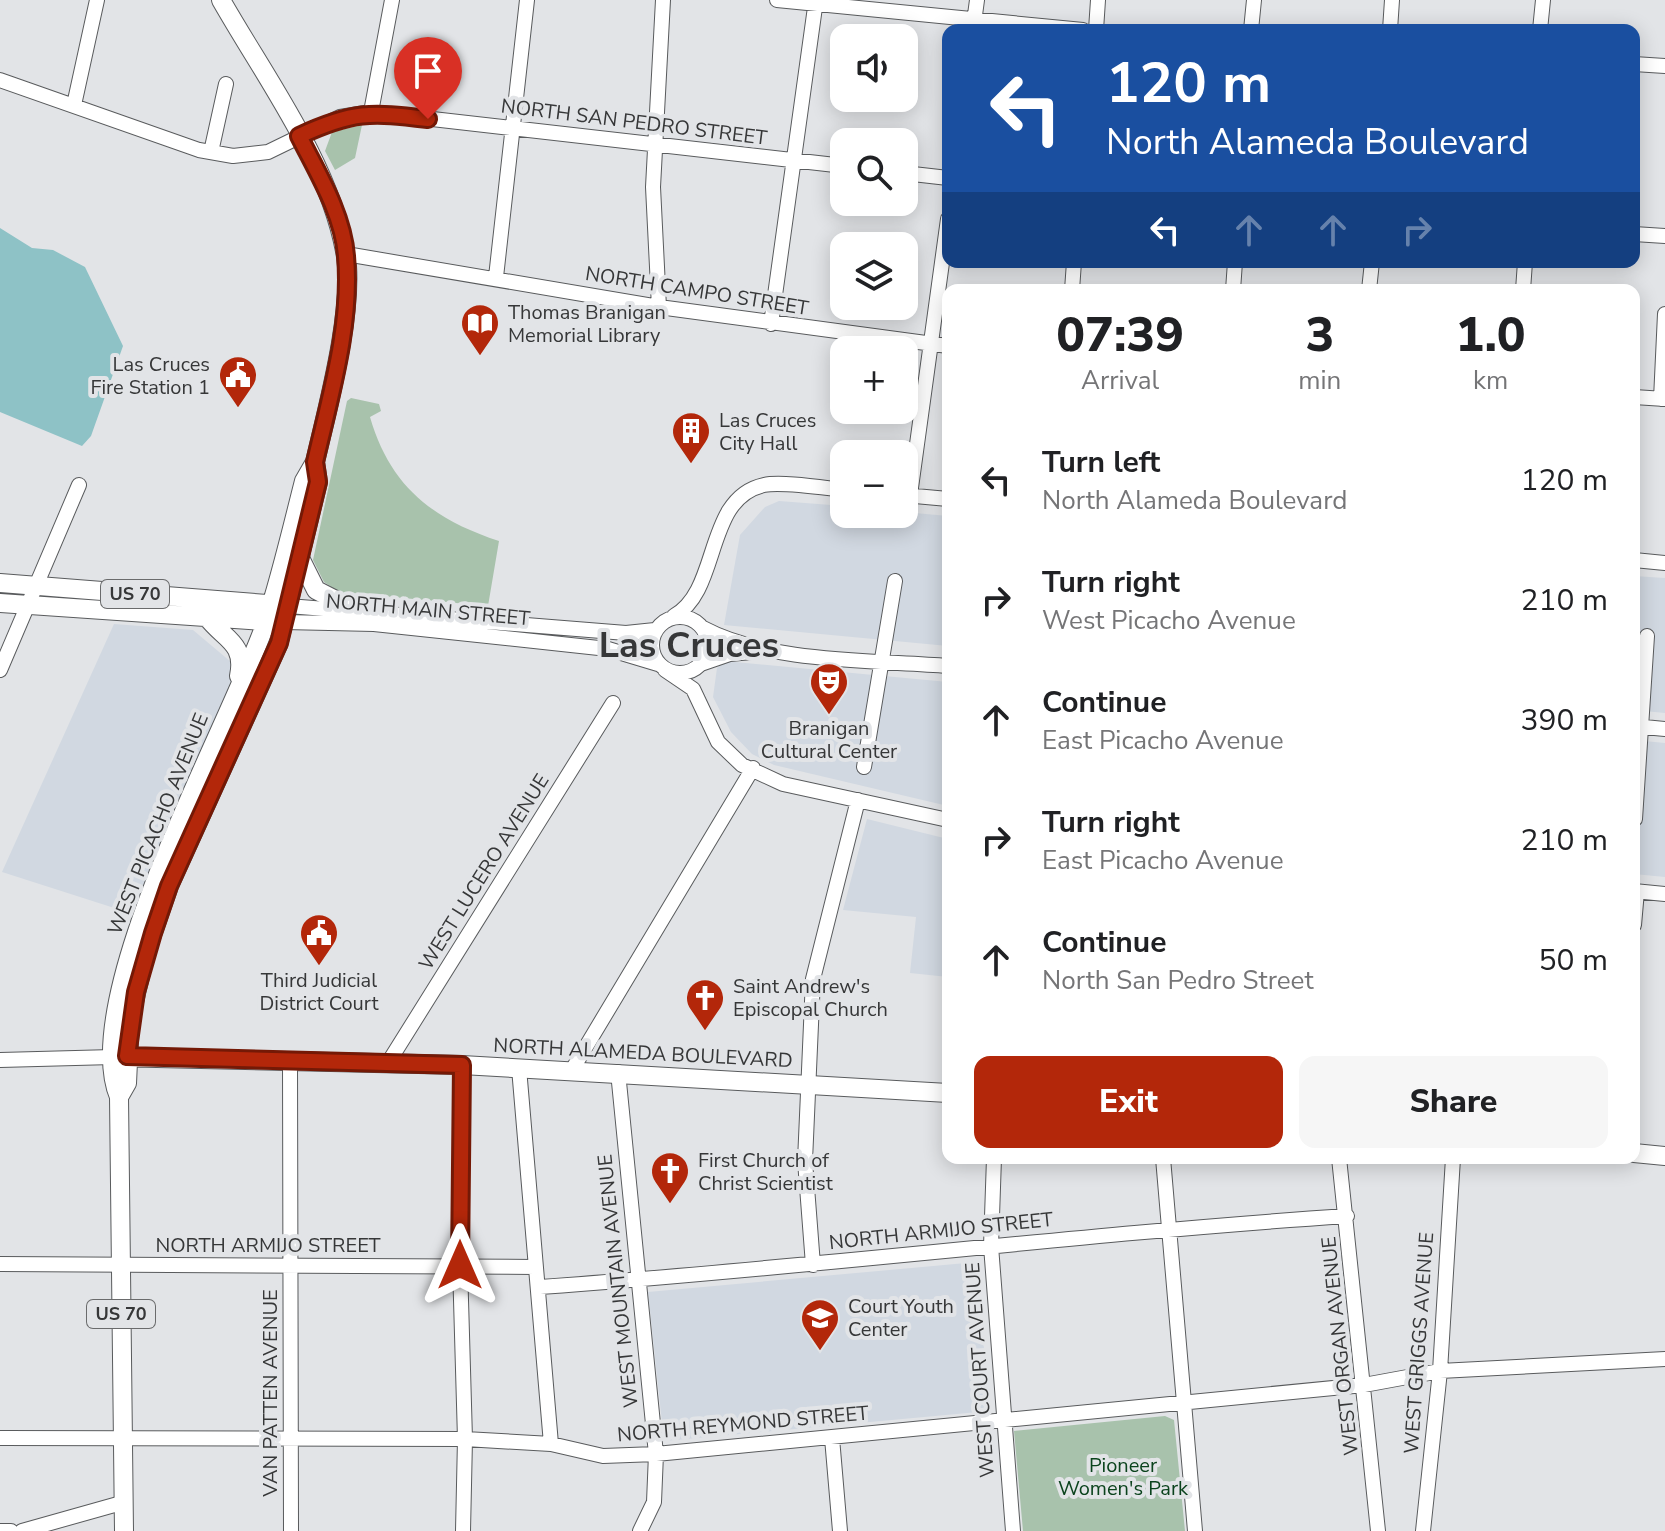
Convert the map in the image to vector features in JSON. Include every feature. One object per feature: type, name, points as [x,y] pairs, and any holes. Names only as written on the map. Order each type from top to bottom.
[{"type":"main road","points":[[221,0],[329,195],[346,254],[344,314],[315,462],[304,481],[277,613]]},
{"type":"main road","name":"WEST PICACHO AVENUE","points":[[124,1531],[119,1097],[127,1083],[120,1057],[121,991],[135,939],[165,857],[237,691],[277,613],[299,556],[318,482],[315,462]]},
{"type":"main road","points":[[299,556],[316,590],[353,609]]},
{"type":"main road","name":"NORTH MAIN STREET","points":[[0,583],[31,595],[207,617],[277,613]]},
{"type":"main road","name":"NORTH MAIN STREET","points":[[0,603],[31,595],[277,613]]},
{"type":"main road","name":"WEST PICACHO AVENUE","points":[[120,1057],[160,910],[278,645],[277,613]]},
{"type":"main road","points":[[207,617],[234,640],[241,666],[237,691]]},
{"type":"main road","name":"NORTH ALAMEDA BOULEVARD","points":[[120,1057],[462,1065],[942,1093]]},
{"type":"main road","points":[[1640,1154],[1665,1156]]},
{"type":"street","points":[[74,105],[97,0]]},
{"type":"street","points":[[371,112],[392,0]]},
{"type":"street","points":[[496,277],[527,0]]},
{"type":"street","points":[[659,307],[653,225],[653,145],[663,0]]},
{"type":"street","points":[[777,0],[816,2],[967,24]]},
{"type":"street","points":[[974,24],[977,0]]},
{"type":"street","points":[[1096,24],[1098,0]]},
{"type":"street","points":[[1252,24],[1254,0]]},
{"type":"street","points":[[1390,24],[1392,0]]},
{"type":"street","points":[[1541,24],[1543,0]]},
{"type":"street","points":[[771,324],[816,2]]},
{"type":"street","points":[[1640,64],[1665,66]]},
{"type":"street","points":[[0,80],[211,152],[233,156],[268,152],[299,136]]},
{"type":"street","points":[[211,152],[226,84]]},
{"type":"street","name":"NORTH SAN PEDRO STREET","points":[[299,136],[340,117],[371,112],[830,164]]},
{"type":"street","points":[[918,175],[942,177]]},
{"type":"street","points":[[1640,234],[1665,236]]},
{"type":"street","name":"NORTH CAMPO STREET","points":[[346,254],[659,307],[942,346]]},
{"type":"street","points":[[916,440],[942,263]]},
{"type":"street","points":[[1640,397],[1663,399],[1665,314]]},
{"type":"street","points":[[0,670],[79,485]]},
{"type":"street","points":[[830,489],[760,486],[731,510],[695,600],[655,630],[651,647],[661,667],[693,689],[712,730],[726,751],[742,765],[783,784],[942,819]]},
{"type":"street","points":[[753,768],[715,724],[699,666],[708,643],[702,627],[707,589],[736,517],[746,505],[782,486]]},
{"type":"street","points":[[918,496],[942,498]]},
{"type":"street","points":[[1640,561],[1665,563]]},
{"type":"street","points":[[864,767],[895,581]]},
{"type":"street","name":"NORTH MAIN STREET","points":[[277,613],[353,609],[626,633],[655,630]]},
{"type":"street","name":"NORTH MAIN STREET","points":[[277,613],[608,649],[661,667]]},
{"type":"street","points":[[674,616],[687,617],[728,641],[765,650],[942,666]]},
{"type":"street","points":[[1640,700],[1647,636]]},
{"type":"street","points":[[661,667],[682,674],[730,654],[765,650]]},
{"type":"street","name":"WEST LUCERO AVENUE","points":[[388,1063],[613,703]]},
{"type":"street","points":[[1640,727],[1665,729]]},
{"type":"street","points":[[572,1070],[753,768]]},
{"type":"street","points":[[813,1265],[805,1161],[813,979],[858,800]]},
{"type":"street","points":[[1640,891],[1665,894]]},
{"type":"street","name":"NORTH ALAMEDA BOULEVARD","points":[[0,1060],[120,1057]]},
{"type":"street","name":"VAN PATTEN AVENUE","points":[[290,1062],[291,1531]]},
{"type":"street","points":[[462,1065],[460,1265],[465,1439],[463,1531]]},
{"type":"street","points":[[519,1068],[551,1444]]},
{"type":"street","name":"WEST MOUNTAIN AVENUE","points":[[618,1072],[636,1280],[656,1454],[654,1502],[640,1531]]},
{"type":"street","name":"WEST COURT AVENUE","points":[[994,1164],[991,1246],[1013,1531]]},
{"type":"street","points":[[1164,1164],[1195,1531]]},
{"type":"street","name":"WEST ORGAN AVENUE","points":[[1340,1164],[1378,1531]]},
{"type":"street","name":"WEST GRIGGS AVENUE","points":[[1423,1531],[1440,1371],[1453,1164]]},
{"type":"street","name":"NORTH ARMIJO STREET","points":[[540,1287],[813,1265],[1169,1228],[1347,1216]]},
{"type":"street","name":"NORTH ARMIJO STREET","points":[[0,1264],[536,1267]]},
{"type":"street","name":"NORTH REYMOND STREET","points":[[0,1438],[465,1439],[551,1444],[603,1456],[656,1454],[1364,1385],[1440,1371],[1665,1359]]},
{"type":"street","points":[[832,1438],[840,1531]]},
{"type":"street","points":[[22,1531],[125,1502]]},
{"type":"street","points":[[0,1531],[11,1531]]},
{"type":"shaded area","points":[[779,501],[830,505],[830,528],[918,528],[918,513],[942,515],[942,645],[724,625],[740,535],[765,507]]},
{"type":"shaded area","points":[[1640,576],[1665,578],[1665,713],[1640,711]]},
{"type":"shaded area","points":[[114,624],[193,630],[231,662],[234,675],[133,914],[2,872]]},
{"type":"shaded area","points":[[724,661],[942,681],[942,805],[774,765],[752,754],[731,732],[713,697],[717,668]]},
{"type":"shaded area","points":[[1640,741],[1665,743],[1665,877],[1640,875]]},
{"type":"shaded area","points":[[867,819],[942,838],[942,976],[910,973],[916,917],[843,910]]},
{"type":"shaded area","name":"Court Youth Center","points":[[977,1262],[989,1411],[664,1441],[648,1292]]},
{"type":"green space","points":[[362,125],[355,158],[335,170],[325,151],[332,132]]},
{"type":"green space","points":[[351,398],[379,404],[381,411],[370,417],[379,441],[389,462],[417,497],[453,522],[499,541],[488,606],[339,592],[324,582],[313,560],[347,401]]},
{"type":"green space","name":"Pioneer Women's Park","points":[[1165,1416],[1174,1420],[1185,1531],[1023,1531],[1014,1431]]},
{"type":"water","points":[[0,228],[32,248],[53,250],[85,267],[123,346],[91,436],[82,446],[0,412]]},
{"type":"place","name":"Thomas Branigan Memorial Library","points":[[480,357]]},
{"type":"place","name":"Las Cruces Fire Station 1","points":[[238,409]]},
{"type":"place","name":"Las Cruces City Hall","points":[[691,465]]},
{"type":"place","name":"Branigan Cultural Center","points":[[829,716]]},
{"type":"place","name":"Third Judicial District Court","points":[[319,967]]},
{"type":"place","name":"Saint Andrew's Episcopal Church","points":[[705,1032]]},
{"type":"place","name":"First Church of Christ Scientist","points":[[670,1205]]},
{"type":"place","name":"Court Youth Center","points":[[820,1352]]},
{"type":"district","name":"Las Cruces","points":[[689,645]]},
{"type":"route","points":[[428,119],[371,112],[340,117],[299,136],[329,195],[346,254],[344,314],[315,462],[318,482],[279,643],[169,886],[145,955],[130,1019],[127,1056],[462,1065],[460,1265]]}]
